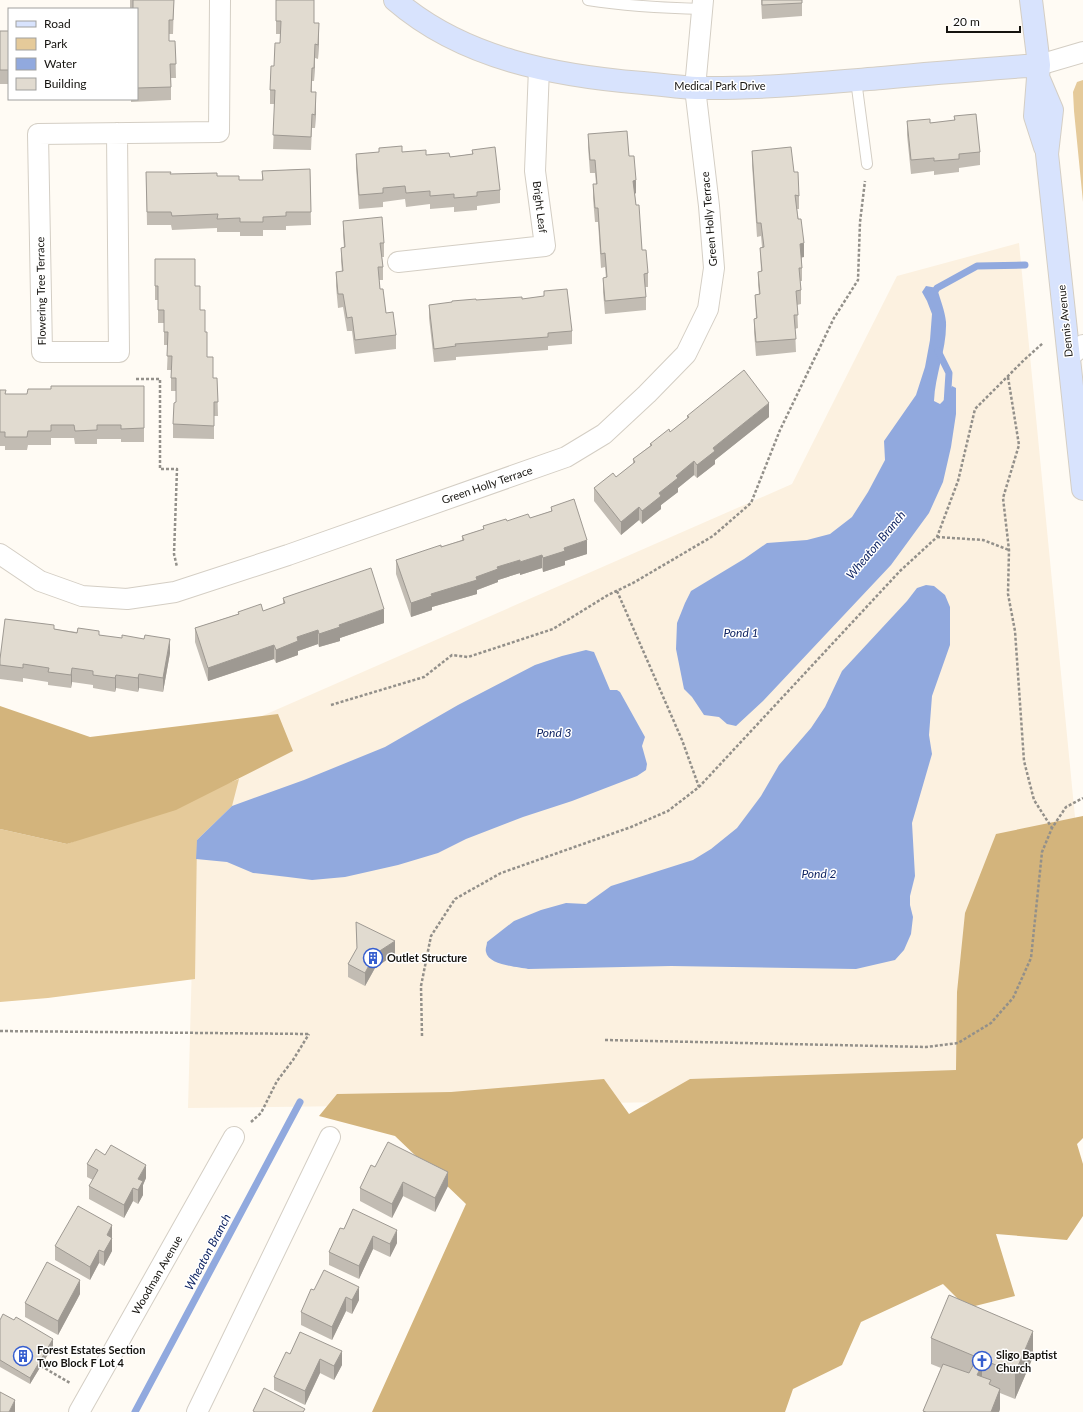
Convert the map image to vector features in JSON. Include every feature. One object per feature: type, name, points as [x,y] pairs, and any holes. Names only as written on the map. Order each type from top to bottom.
[{"type":"street","name":"Flowering Tree Terrace","points":[[117,133],[119,352],[42,352],[38,134],[117,133],[219,132],[220,0]]},
{"type":"street","name":"Medical Park Drive","points":[[395,0],[411,14],[443,34],[477,50],[539,68],[585,77],[695,88],[765,87],[856,80],[1038,71]]},
{"type":"street","name":"Dennis Avenue","points":[[1031,0],[1038,71],[1052,110],[1047,154],[1076,351],[1083,489]]},
{"type":"street","name":"Green Holly Terrace","points":[[0,554],[40,581],[82,596],[127,599],[175,592],[288,555],[566,457],[604,434],[648,394],[686,354],[708,309],[714,268],[709,206],[695,88],[703,4]]},
{"type":"street","points":[[1038,71],[1083,52]]},
{"type":"street","name":"Bright Leaf","points":[[398,262],[545,246],[535,171],[539,68]]},
{"type":"street","name":"Woodman Avenue","points":[[79,1412],[234,1137]]},
{"type":"street","points":[[197,1412],[330,1137]]},
{"type":"lane","points":[[588,0],[614,4],[673,8],[703,4]]},
{"type":"lane","points":[[856,80],[866,164]]},
{"type":"path","points":[[331,706],[424,677],[452,655],[468,657],[553,629],[713,536],[751,503],[780,430],[834,318],[858,280],[860,222],[866,164]]},
{"type":"path","points":[[422,1036],[421,986],[431,936],[455,899],[501,873],[631,827],[668,811],[699,788],[900,571],[937,537],[958,481],[975,409],[1047,340]]},
{"type":"path","points":[[1008,376],[1019,445],[1003,498],[1009,550],[1008,594],[1015,631],[1024,761],[1034,800],[1052,828]]},
{"type":"path","points":[[136,379],[160,379],[160,469],[177,469],[174,554],[178,568]]},
{"type":"path","points":[[937,537],[983,540],[1009,550]]},
{"type":"path","points":[[617,591],[682,740],[699,788]]},
{"type":"path","points":[[605,1040],[920,1046],[958,1043],[991,1023],[1013,998],[1031,958],[1042,852],[1052,828],[1066,807],[1083,798]]},
{"type":"path","points":[[0,1032],[309,1034],[293,1060],[277,1081],[260,1114],[234,1137]]},
{"type":"path","points":[[41,1366],[66,1381]]},
{"type":"shaded area","points":[[1019,243],[1083,899],[1083,1097],[188,1108],[198,744],[792,484],[897,276]]},
{"type":"shaded area","points":[[0,706],[90,737],[278,714],[293,751],[176,810],[67,844],[0,829]]},
{"type":"shaded area","points":[[1083,816],[1083,1138],[1077,1144],[1083,1164],[1083,1216],[1067,1240],[996,1234],[1015,1296],[967,1308],[943,1284],[861,1322],[842,1365],[793,1389],[785,1412],[372,1412],[466,1204],[395,1136],[319,1116],[337,1094],[451,1092],[604,1079],[629,1114],[690,1079],[956,1070],[957,992],[965,913],[996,834]]},
{"type":"green space","points":[[1083,80],[1083,202],[1073,92],[1077,82]]},
{"type":"green space","points":[[239,779],[232,806],[197,840],[195,979],[48,998],[0,1002],[0,829],[67,844]]},
{"type":"water","name":"Pond 1","points":[[926,286],[937,288],[944,309],[946,322],[945,342],[936,381],[934,401],[940,404],[945,399],[952,386],[956,388],[956,414],[951,447],[943,482],[929,513],[891,565],[763,701],[736,726],[727,724],[719,717],[704,715],[692,697],[684,689],[676,649],[677,623],[691,591],[744,559],[767,543],[807,540],[830,534],[852,517],[868,492],[885,460],[884,441],[916,395],[925,367],[930,340],[932,314],[922,292]]},
{"type":"water","name":"Pond 2","points":[[926,585],[934,586],[945,595],[950,607],[950,645],[932,696],[929,735],[932,754],[912,823],[915,876],[910,896],[910,905],[913,917],[911,934],[904,950],[895,960],[856,969],[671,966],[528,969],[504,965],[492,960],[488,956],[486,951],[487,942],[514,921],[541,910],[566,903],[586,904],[611,886],[693,860],[711,849],[737,828],[761,796],[779,765],[811,728],[825,707],[842,671],[907,601],[917,588]]},
{"type":"water","name":"Pond 3","points":[[586,650],[594,652],[610,690],[617,690],[620,692],[645,737],[642,746],[647,764],[646,770],[637,776],[466,839],[438,853],[398,865],[345,877],[312,880],[253,873],[227,862],[196,859],[197,840],[232,806],[304,780],[385,747],[458,705],[535,665]]},
{"type":"building","points":[[133,0],[174,0],[173,20],[169,20],[169,41],[175,41],[176,64],[170,64],[171,87],[138,88],[138,8],[133,8]]},
{"type":"building","points":[[276,0],[314,0],[314,23],[319,23],[318,45],[315,44],[314,68],[312,68],[311,92],[316,92],[315,115],[312,114],[311,137],[273,135],[275,90],[270,90],[271,66],[274,66],[275,43],[280,43],[281,21],[276,21]]},
{"type":"building","points":[[762,0],[802,0],[802,3],[762,5]]},
{"type":"building","points":[[0,31],[8,31],[8,70],[0,70]]},
{"type":"building","points":[[976,114],[980,152],[959,154],[959,159],[934,161],[934,158],[911,160],[907,121],[930,119],[930,123],[955,120],[954,116]]},
{"type":"building","points":[[627,131],[629,156],[634,156],[636,180],[633,181],[636,205],[639,205],[642,250],[646,250],[648,273],[644,274],[646,297],[605,301],[603,278],[607,277],[605,253],[601,254],[598,208],[595,208],[593,184],[597,184],[595,160],[590,160],[588,134]]},
{"type":"building","points":[[402,146],[402,152],[426,150],[426,155],[449,153],[450,157],[473,154],[472,150],[495,147],[500,190],[477,192],[477,196],[454,198],[454,194],[430,196],[430,191],[406,193],[405,186],[383,188],[383,193],[359,195],[356,154],[379,152],[379,148]]},
{"type":"building","points":[[791,147],[794,172],[798,172],[799,196],[795,195],[798,219],[801,219],[804,243],[800,244],[802,268],[799,268],[801,290],[796,291],[798,315],[794,315],[796,339],[756,342],[754,319],[757,318],[755,295],[760,294],[758,272],[762,271],[760,248],[764,247],[761,223],[757,223],[752,151]]},
{"type":"building","points":[[310,169],[311,212],[286,212],[286,216],[263,217],[263,222],[240,222],[240,218],[217,219],[218,214],[172,216],[171,212],[147,212],[146,172],[171,172],[170,174],[217,173],[217,176],[239,176],[239,180],[263,180],[262,171]]},
{"type":"building","points":[[382,217],[384,243],[380,243],[383,267],[378,267],[380,289],[383,289],[386,313],[393,312],[396,335],[355,340],[352,317],[347,318],[343,294],[338,294],[336,272],[343,271],[341,248],[345,247],[343,221]]},
{"type":"building","points":[[155,259],[195,259],[195,286],[200,286],[200,310],[205,310],[207,357],[213,357],[213,378],[217,378],[218,402],[214,402],[214,426],[173,424],[174,403],[176,402],[176,378],[171,378],[172,356],[167,356],[168,332],[164,332],[164,310],[158,310],[158,286],[155,286]]},
{"type":"building","points":[[567,289],[572,331],[548,333],[548,337],[455,344],[456,346],[434,349],[429,305],[476,299],[522,297],[522,299],[544,296],[544,291]]},
{"type":"building","points":[[744,370],[769,403],[713,448],[715,451],[697,465],[694,461],[676,476],[678,478],[659,493],[661,496],[642,511],[639,507],[621,522],[594,488],[613,473],[616,477],[635,462],[633,459],[652,445],[650,444],[669,429],[670,432],[689,417],[687,416]]},
{"type":"building","points":[[51,386],[144,386],[144,428],[121,429],[121,425],[97,425],[97,430],[75,431],[74,425],[51,425],[51,431],[28,431],[27,437],[5,437],[5,432],[0,432],[0,390],[6,390],[5,394],[27,394],[28,389],[51,389]]},
{"type":"building","points":[[574,499],[587,540],[564,548],[565,551],[543,558],[542,555],[497,567],[498,569],[476,577],[477,580],[431,594],[432,596],[411,603],[396,560],[441,545],[441,547],[464,540],[462,536],[484,529],[483,526],[506,519],[507,521],[528,514],[530,518],[552,511],[551,507]]},
{"type":"building","points":[[371,568],[384,609],[339,625],[340,627],[319,634],[318,630],[297,637],[298,641],[276,650],[274,645],[208,668],[195,628],[239,614],[238,612],[261,604],[263,611],[285,603],[283,598]]},
{"type":"building","points":[[5,619],[54,625],[54,629],[77,633],[78,628],[99,631],[99,635],[122,638],[122,635],[144,639],[145,635],[170,639],[163,678],[139,674],[138,678],[116,675],[115,678],[93,675],[93,671],[72,668],[71,675],[48,672],[49,668],[23,664],[23,668],[0,665]]},
{"type":"building","points":[[356,922],[395,941],[375,954],[365,973],[348,964],[357,948]]},
{"type":"building","points":[[388,1142],[448,1172],[435,1198],[403,1182],[392,1204],[360,1188],[371,1165],[375,1167]]},
{"type":"building","points":[[111,1145],[146,1165],[138,1179],[143,1181],[138,1190],[133,1188],[124,1205],[89,1186],[98,1170],[87,1164],[96,1149],[105,1155]]},
{"type":"building","points":[[78,1206],[112,1225],[107,1235],[112,1238],[104,1252],[99,1250],[90,1267],[55,1246]]},
{"type":"building","points":[[353,1209],[397,1230],[390,1244],[373,1236],[359,1266],[329,1252],[340,1228],[344,1229]]},
{"type":"building","points":[[47,1262],[80,1280],[58,1321],[25,1303]]},
{"type":"building","points":[[324,1270],[359,1287],[352,1300],[346,1297],[332,1327],[301,1312],[311,1289],[314,1290]]},
{"type":"building","points":[[949,1295],[1033,1331],[1015,1373],[931,1338]]},
{"type":"building","name":"Forest Estates Section Two Block F Lot 4","points":[[3,1314],[14,1320],[16,1317],[53,1339],[30,1378],[0,1360],[0,1320]]},
{"type":"building","points":[[300,1332],[342,1351],[334,1366],[320,1359],[305,1391],[274,1377],[286,1352],[290,1354]]},
{"type":"building","points":[[975,1362],[982,1365],[977,1375],[991,1380],[989,1384],[1000,1389],[991,1412],[923,1411],[943,1364],[969,1373]]},
{"type":"building","points":[[264,1388],[305,1409],[303,1412],[253,1411]]},
{"type":"building","points":[[0,1392],[15,1400],[9,1412],[0,1412]]},
{"type":"waterway","name":"Wheaton Branch","points":[[932,296],[937,288],[977,266],[1025,265]]},
{"type":"waterway","name":"Wheaton Branch","points":[[938,351],[949,373],[947,404]]},
{"type":"waterway","name":"Wheaton Branch","points":[[135,1412],[300,1102]]},
{"type":"place","name":"Outlet Structure","points":[[373,958]]},
{"type":"place","name":"Forest Estates Section Two Block F Lot 4","points":[[23,1356]]},
{"type":"place","name":"Sligo Baptist Church","points":[[982,1361]]}]
